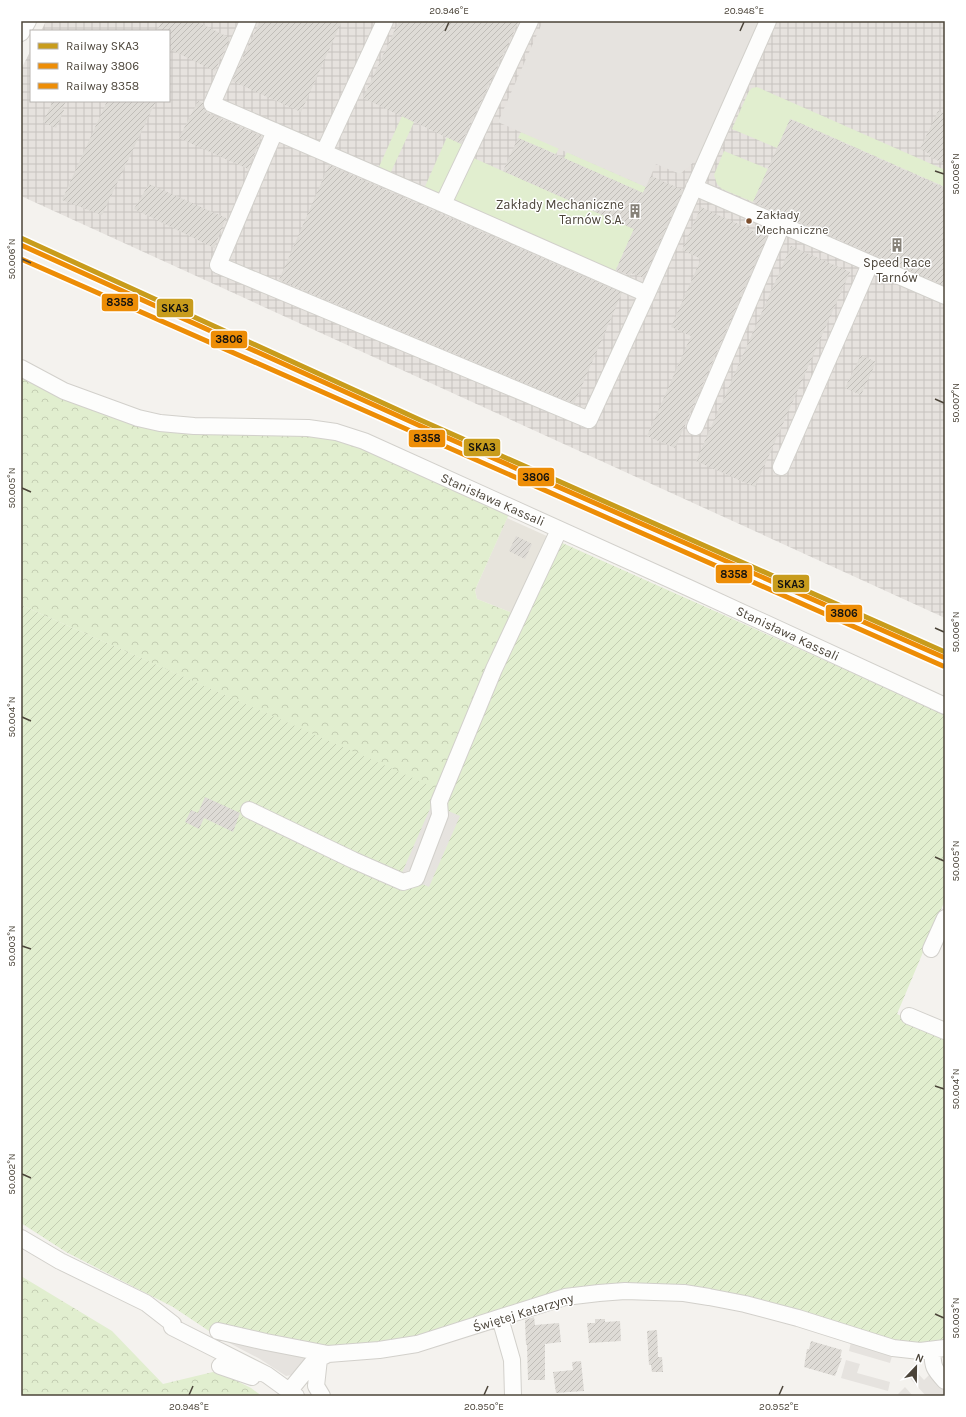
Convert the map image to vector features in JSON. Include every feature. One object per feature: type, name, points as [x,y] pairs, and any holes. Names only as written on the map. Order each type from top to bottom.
[{"type":"street","points":[[21,33],[28,21]]},
{"type":"street","points":[[248,21],[212,104],[647,294]]},
{"type":"street","points":[[324,152],[385,21]]},
{"type":"street","points":[[443,204],[530,21]]},
{"type":"street","points":[[275,131],[218,265],[589,420],[647,294],[768,21]]},
{"type":"street","points":[[694,187],[945,296]]},
{"type":"street","points":[[695,427],[782,225]]},
{"type":"street","points":[[781,467],[870,264]]},
{"type":"street","name":"Stanisława Kassali","points":[[21,368],[64,391],[138,418],[160,424],[308,428],[336,432],[364,441],[945,706]]},
{"type":"street","points":[[249,810],[353,860],[403,882],[416,878],[440,815],[439,802],[494,669],[559,530]]},
{"type":"street","points":[[931,949],[945,918]]},
{"type":"street","points":[[909,1016],[945,1031]]},
{"type":"street","points":[[21,1238],[60,1261],[146,1302],[173,1324],[167,1324],[267,1375],[293,1394],[313,1362],[323,1356]]},
{"type":"street","name":"Świętej Katarzyny","points":[[218,1331],[323,1356],[417,1344],[565,1297],[625,1291],[684,1293],[745,1304],[798,1318],[893,1348],[920,1351],[939,1349]]},
{"type":"street","points":[[500,1318],[512,1360],[513,1396]]},
{"type":"street","points":[[939,1349],[933,1365],[945,1381]]},
{"type":"street","points":[[322,1396],[316,1386],[323,1356]]},
{"type":"street","points":[[220,1366],[271,1384],[274,1380]]},
{"type":"shaded area","name":"Zakłady Mechaniczne Tarnów S.A.","points":[[46,21],[945,21],[945,618],[21,196],[21,69],[30,52],[30,102],[170,102],[170,30],[42,30]]},
{"type":"shaded area","points":[[543,21],[760,21],[701,156],[680,174],[656,164],[646,187],[498,122]]},
{"type":"shaded area","points":[[507,518],[549,537],[515,614],[477,599],[475,590]]},
{"type":"shaded area","points":[[432,804],[460,816],[429,887],[401,875]]},
{"type":"shaded area","points":[[218,1337],[312,1355],[292,1375],[286,1376],[260,1359]]},
{"type":"shaded area","points":[[851,1342],[893,1353],[890,1363],[849,1351]]},
{"type":"shaded area","points":[[846,1360],[860,1364],[857,1373],[890,1382],[888,1391],[841,1378]]},
{"type":"shaded area","points":[[913,1368],[924,1380],[931,1373],[945,1388],[945,1396],[926,1396],[906,1374]]},
{"type":"shaded area","points":[[905,1387],[913,1396],[900,1396],[898,1394]]},
{"type":"green space","points":[[757,87],[945,170],[945,187],[791,119],[777,148],[732,129],[749,91],[752,88]]},
{"type":"green space","points":[[402,116],[414,122],[390,174],[378,169]]},
{"type":"green space","points":[[521,132],[559,148],[556,154],[518,138]]},
{"type":"green space","points":[[447,137],[464,145],[440,199],[423,191]]},
{"type":"green space","points":[[724,151],[768,169],[753,202],[722,189],[717,184],[714,175]]},
{"type":"green space","points":[[567,152],[646,187],[643,193],[564,158]]},
{"type":"green space","points":[[469,156],[634,229],[614,274],[449,203]]},
{"type":"green space","points":[[21,373],[130,421],[338,437],[509,514],[475,590],[477,599],[515,614],[438,790],[21,605]]},
{"type":"green space","points":[[549,537],[945,714],[945,900],[897,1014],[945,1037],[945,1343],[911,1346],[622,1287],[405,1339],[340,1348],[215,1335],[173,1307],[66,1252],[21,1223],[21,605],[438,789]]},
{"type":"green space","points":[[21,1276],[112,1331],[163,1384],[217,1371],[251,1388],[262,1396],[21,1396]]},
{"type":"building","points":[[162,21],[196,21],[230,38],[215,71],[170,49],[170,30],[158,30]]},
{"type":"building","points":[[260,21],[342,21],[301,112],[232,81]]},
{"type":"building","points":[[399,21],[519,21],[461,144],[363,98]]},
{"type":"building","points":[[198,101],[203,103],[204,109],[208,113],[262,136],[248,169],[179,138]]},
{"type":"building","points":[[53,102],[66,102],[62,109],[64,110],[56,128],[43,122]]},
{"type":"building","points":[[107,102],[156,102],[102,215],[62,200]]},
{"type":"building","points":[[938,111],[945,114],[945,164],[928,156],[930,154],[920,149]]},
{"type":"building","name":"Speed Race Tarnów","points":[[790,119],[945,188],[945,286],[753,202]]},
{"type":"building","name":"Zakłady Mechaniczne Tarnów S.A.","points":[[518,138],[643,193],[651,176],[683,190],[644,278],[631,273],[630,276],[616,270],[634,229],[503,171]]},
{"type":"building","points":[[329,165],[622,293],[574,404],[279,280]]},
{"type":"building","points":[[149,184],[226,218],[214,248],[134,209]]},
{"type":"building","points":[[701,207],[767,237],[675,448],[647,436],[691,336],[671,327],[701,259],[682,250]]},
{"type":"building","points":[[791,246],[850,272],[755,487],[696,461]]},
{"type":"building","points":[[861,355],[876,362],[861,395],[845,388]]},
{"type":"building","points":[[516,536],[532,544],[525,559],[509,551]]},
{"type":"building","points":[[205,797],[240,813],[233,832],[204,818],[199,829],[185,822],[191,810],[198,813]]},
{"type":"building","points":[[534,1317],[535,1325],[559,1323],[561,1342],[545,1344],[545,1380],[528,1380],[525,1320]]},
{"type":"building","points":[[595,1319],[605,1319],[605,1322],[620,1321],[621,1341],[589,1343],[587,1323],[595,1323]]},
{"type":"building","points":[[657,1330],[658,1357],[662,1357],[663,1372],[652,1372],[651,1365],[649,1365],[647,1331]]},
{"type":"building","points":[[811,1341],[842,1350],[840,1358],[842,1358],[835,1376],[804,1367],[807,1349],[809,1349]]},
{"type":"building","points":[[581,1361],[584,1391],[556,1393],[553,1372],[573,1370],[572,1362]]},
{"type":"rail line","name":"SKA3","points":[[21,238],[418,419],[945,652]]},
{"type":"rail line","name":"3806","points":[[21,245],[416,424],[943,657]]},
{"type":"rail line","name":"8358","points":[[21,259],[943,666]]},
{"type":"place","name":"Zakłady Mechaniczne Tarnów S.A.","points":[[635,211]]},
{"type":"place","name":"Zakłady Mechaniczne","points":[[749,221]]},
{"type":"place","name":"Speed Race Tarnów","points":[[897,245]]}]
